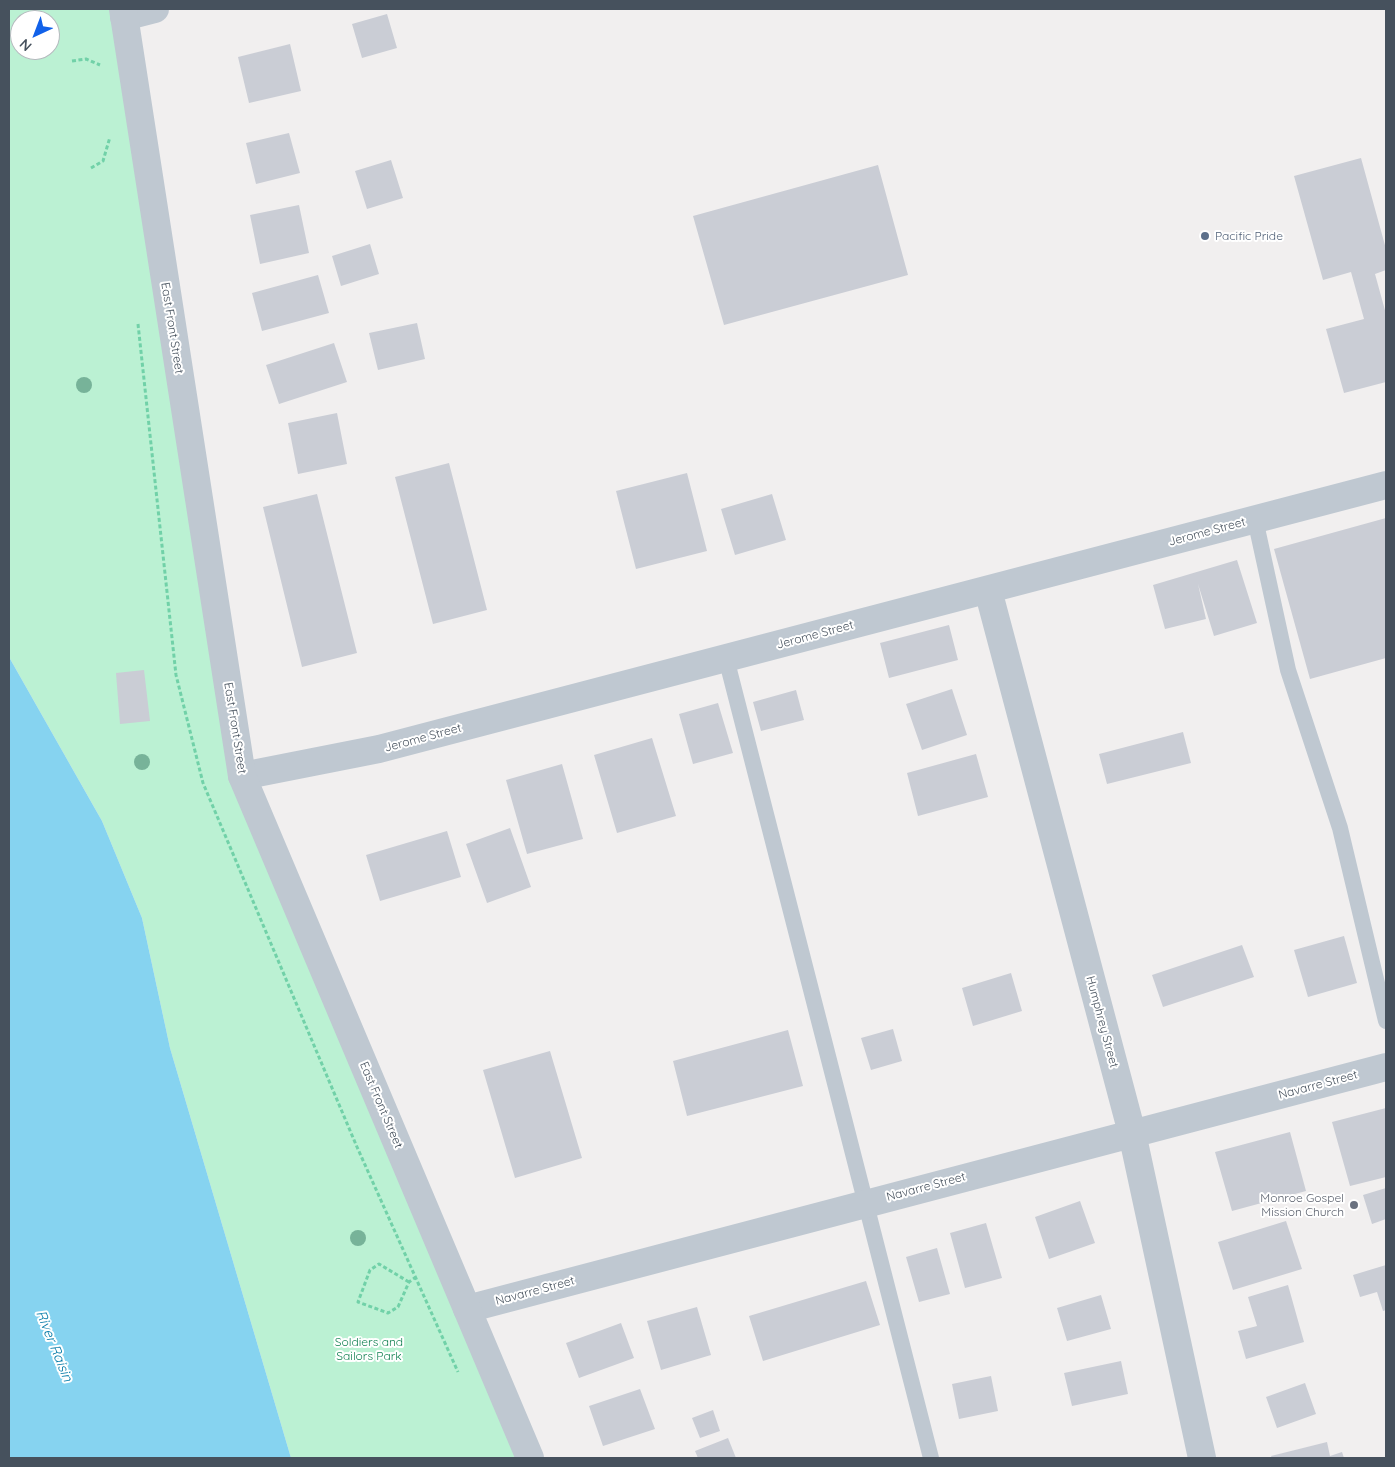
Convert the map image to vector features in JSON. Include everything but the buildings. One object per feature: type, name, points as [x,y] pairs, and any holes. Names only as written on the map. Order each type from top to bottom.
[{"type":"street","points":[[123,13],[156,9]]},
{"type":"street","name":"East Front Street","points":[[123,13],[242,776],[530,1458]]},
{"type":"street","name":"Jerome Street","points":[[242,776],[379,749],[1386,485]]},
{"type":"street","name":"Humphrey Street","points":[[988,590],[1132,1133],[1202,1458]]},
{"type":"street","name":"Navarre Street","points":[[467,1309],[1386,1067]]},
{"type":"lane","points":[[1255,520],[1288,670],[1340,828],[1386,1020]]},
{"type":"lane","points":[[726,658],[931,1458]]},
{"type":"path","points":[[91,168],[103,161],[111,132]]},
{"type":"path","points":[[409,1282],[378,1264],[370,1270],[358,1302],[388,1313],[398,1307],[409,1282],[416,1277]]},
{"type":"green space","name":"Soldiers and Sailors Park","points":[[9,9],[124,9],[242,776],[530,1458],[291,1458],[170,1048],[142,918],[102,821],[9,657]]},
{"type":"water","name":"River Raisin","points":[[9,657],[102,821],[142,918],[170,1048],[291,1458],[9,1458]]},
{"type":"place","name":"Pacific Pride","points":[[1205,236]]},
{"type":"place","name":"Monroe Gospel Mission Church","points":[[1354,1205]]}]
